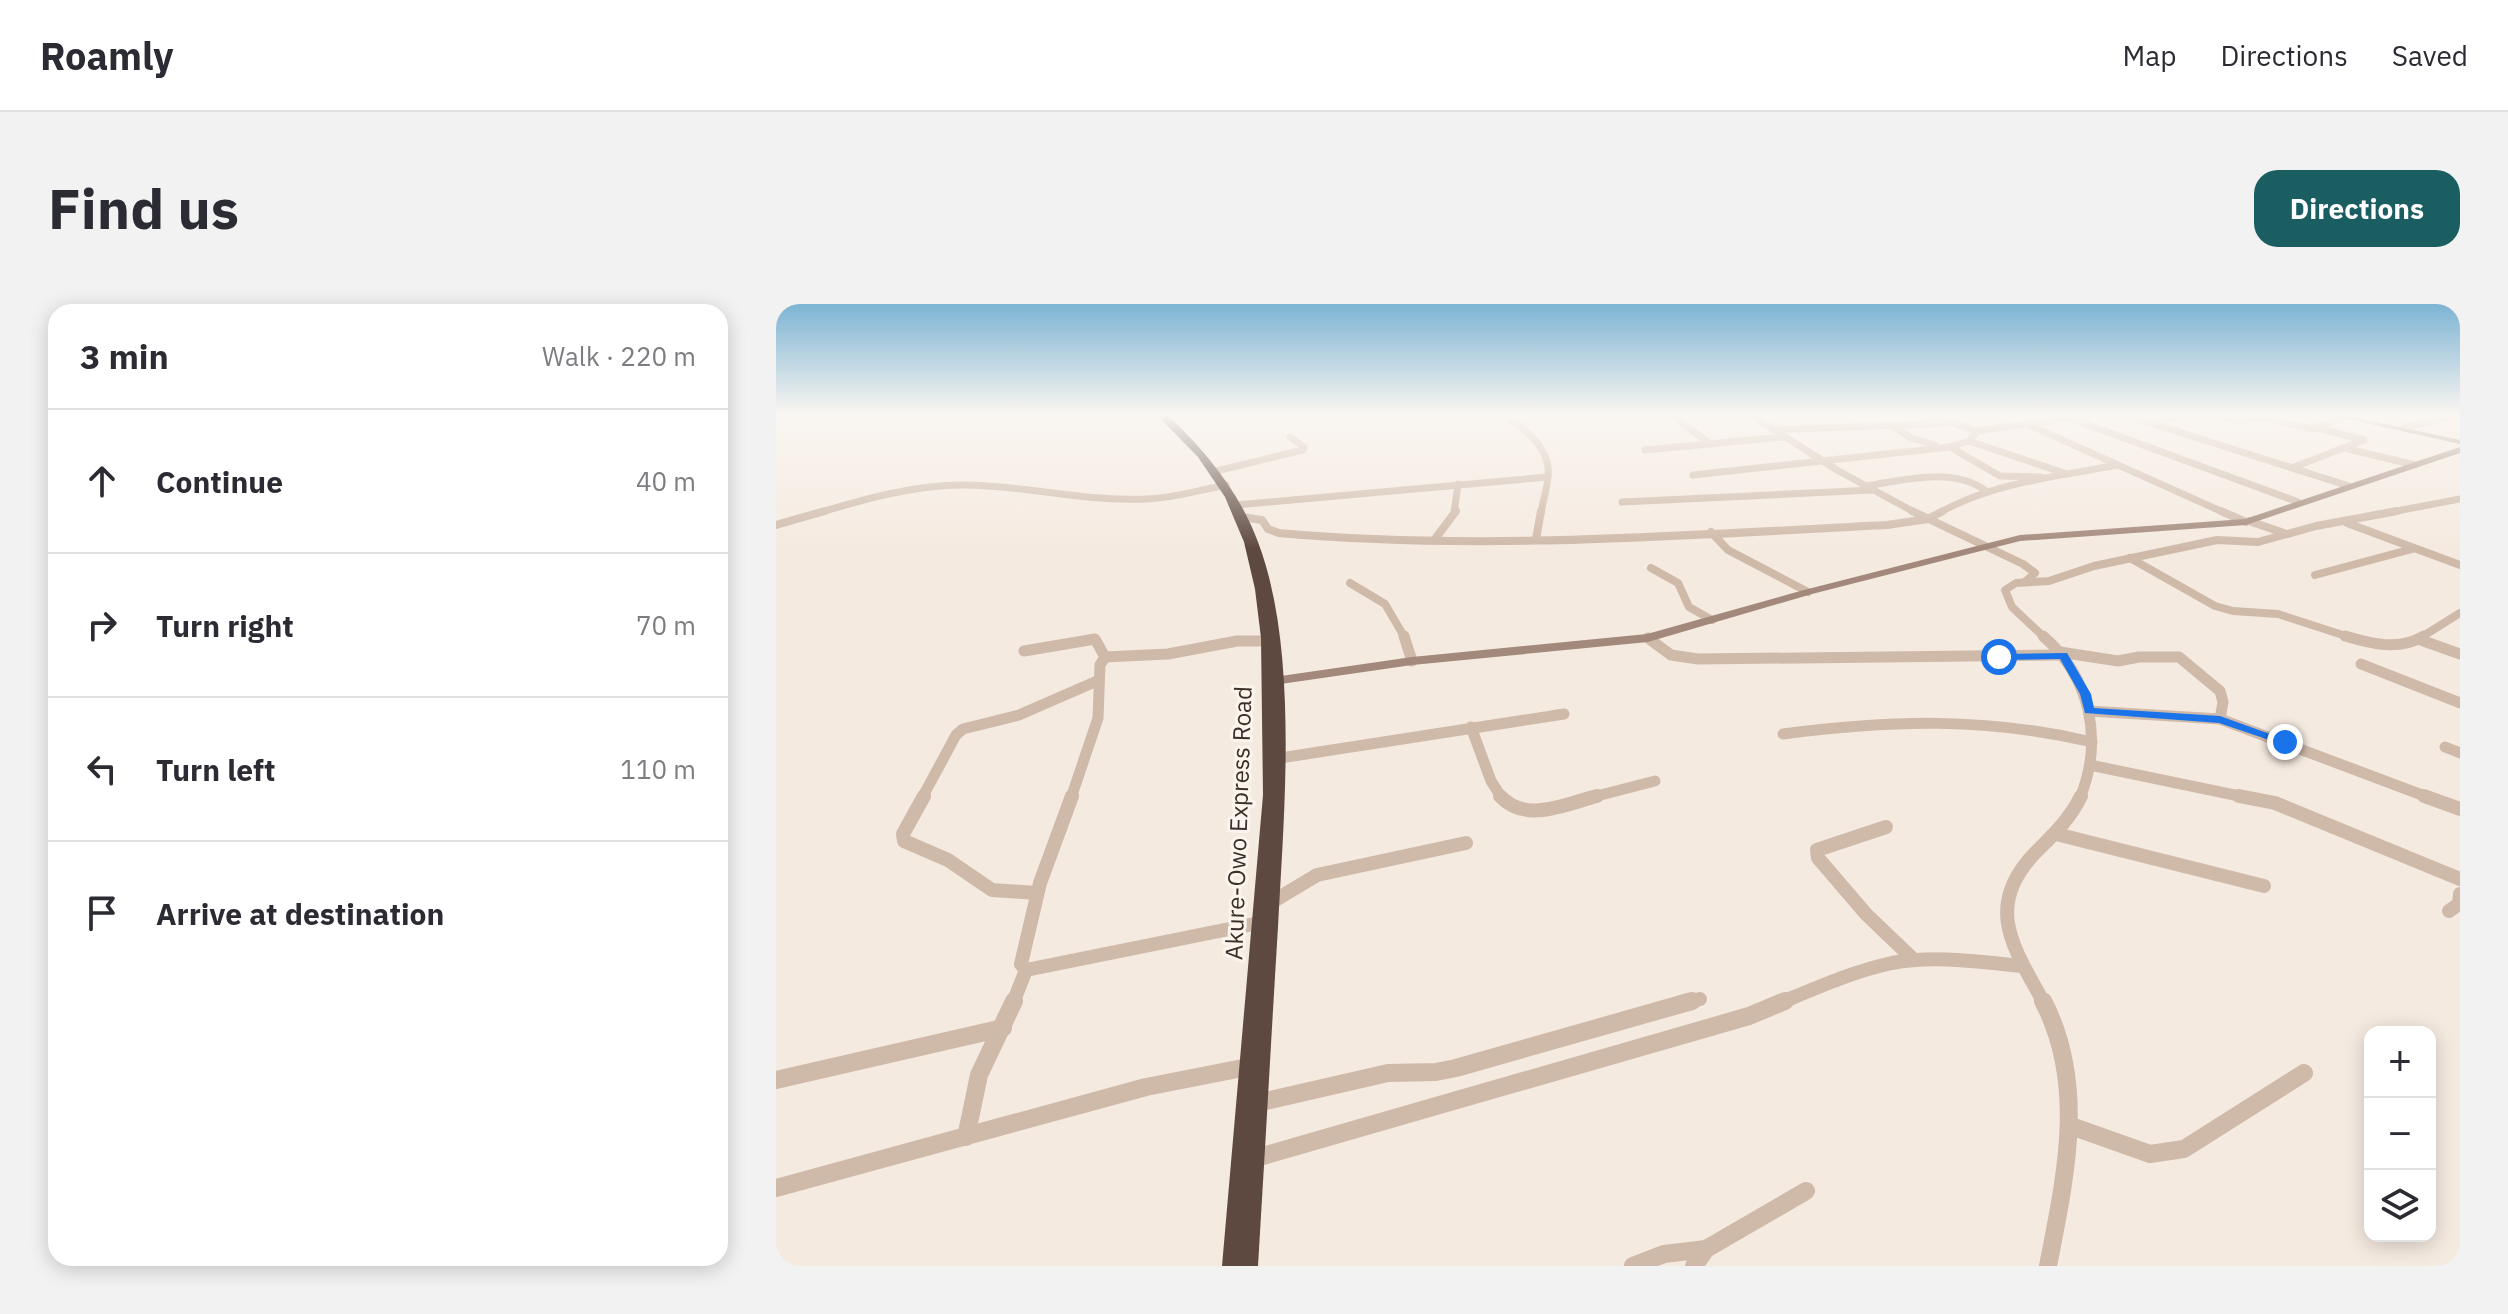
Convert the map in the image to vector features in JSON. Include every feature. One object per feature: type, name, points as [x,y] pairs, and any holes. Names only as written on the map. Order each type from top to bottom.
[{"type":"highway","name":"Akure-Owo Express Road","points":[[1205,460],[1230,495],[1270,618],[1274,681],[1274,759],[1256,1065],[1240,1266]]},
{"type":"street","points":[[1230,495],[1287,460]]},
{"type":"street","points":[[1536,539],[1549,469],[1545,460]]},
{"type":"street","points":[[1693,475],[1812,460]]},
{"type":"street","points":[[1821,460],[1928,519],[1984,546],[2004,552],[2033,571],[2034,576],[2025,582]]},
{"type":"street","points":[[1972,460],[2004,477],[2065,474]]},
{"type":"street","points":[[2024,460],[2065,474]]},
{"type":"street","points":[[2106,460],[2248,522],[2284,533]]},
{"type":"street","points":[[2183,460],[2298,502]]},
{"type":"street","points":[[2272,460],[2349,486]]},
{"type":"street","points":[[2294,467],[2306,460]]},
{"type":"street","points":[[2394,460],[2415,465]]},
{"type":"street","points":[[1274,681],[1412,661],[1648,638],[1808,592],[2034,536],[2248,522],[2298,502],[2430,460]]},
{"type":"street","points":[[1230,495],[1268,529],[1279,533],[1333,539],[1607,539],[1878,526],[1928,519],[1986,491],[2117,465]]},
{"type":"street","points":[[776,525],[863,499],[945,486],[983,486],[1062,495],[1140,499],[1547,477]]},
{"type":"street","points":[[1622,502],[1869,488],[1944,477],[1973,482],[1986,491]]},
{"type":"street","points":[[1435,539],[1457,510],[1458,484]]},
{"type":"street","points":[[2048,1266],[2070,1151],[2071,1101],[2057,1031],[2023,966],[2007,922],[2007,895],[2020,872],[2072,813],[2090,765],[2092,742],[2086,694],[2062,654],[2005,597],[2008,586],[2057,579],[2094,566],[2224,539],[2258,542],[2284,533],[2460,499]]},
{"type":"street","points":[[2344,522],[2460,565]]},
{"type":"street","points":[[1711,532],[1728,550],[1808,592]]},
{"type":"street","points":[[2315,575],[2412,549]]},
{"type":"street","points":[[2130,558],[2223,608],[2278,614],[2372,644],[2410,644],[2460,613]]},
{"type":"street","points":[[1651,568],[1678,583],[1681,597],[1693,613],[1712,620]]},
{"type":"street","points":[[1350,583],[1380,596],[1407,636],[1412,661]]},
{"type":"street","points":[[1648,638],[1671,655],[1688,659],[2062,654],[2118,661],[2139,657],[2179,657],[2220,691],[2223,702],[2220,719]]},
{"type":"street","points":[[1024,651],[1095,639],[1105,657]]},
{"type":"street","points":[[2418,639],[2460,654]]},
{"type":"street","points":[[1105,657],[1168,654],[1237,641],[1272,641]]},
{"type":"street","points":[[1026,970],[1021,964],[1037,893],[1090,747],[1098,718],[1097,681],[1105,657]]},
{"type":"street","points":[[2361,664],[2460,703]]},
{"type":"street","points":[[1037,893],[992,890],[948,860],[904,841],[903,834],[956,735],[963,729],[1019,715],[1097,681]]},
{"type":"street","points":[[2089,711],[2220,719],[2460,809]]},
{"type":"street","points":[[1274,759],[1564,714]]},
{"type":"street","points":[[1783,734],[1928,720],[2021,725],[2092,742]]},
{"type":"street","points":[[1471,727],[1500,797],[1513,810],[1532,812],[1655,781]]},
{"type":"street","points":[[2445,747],[2460,753]]},
{"type":"street","points":[[2090,765],[2275,803],[2460,879]]},
{"type":"street","points":[[1886,827],[1827,845],[1817,850],[1818,858],[1850,897],[1913,959]]},
{"type":"street","points":[[2056,834],[2264,886]]},
{"type":"street","points":[[1026,970],[1264,915],[1317,875],[1466,843]]},
{"type":"street","points":[[2449,911],[2459,904],[2460,894]]},
{"type":"street","points":[[1249,1161],[1749,1016],[1831,982],[1913,959],[2023,966]]},
{"type":"street","points":[[966,1137],[979,1075],[1003,1028],[1026,970]]},
{"type":"street","points":[[1253,1104],[1388,1073],[1436,1072],[1456,1068],[1700,999]]},
{"type":"street","points":[[776,1080],[1003,1028]]},
{"type":"street","points":[[776,1188],[1146,1087],[1256,1065]]},
{"type":"street","points":[[2071,1126],[2150,1154],[2184,1149],[2304,1073]]},
{"type":"street","points":[[1633,1266],[1664,1254],[1700,1257],[1806,1191]]},
{"type":"route","points":[[1999,657],[2064,655],[2086,694],[2089,711],[2220,719],[2285,742]]}]
